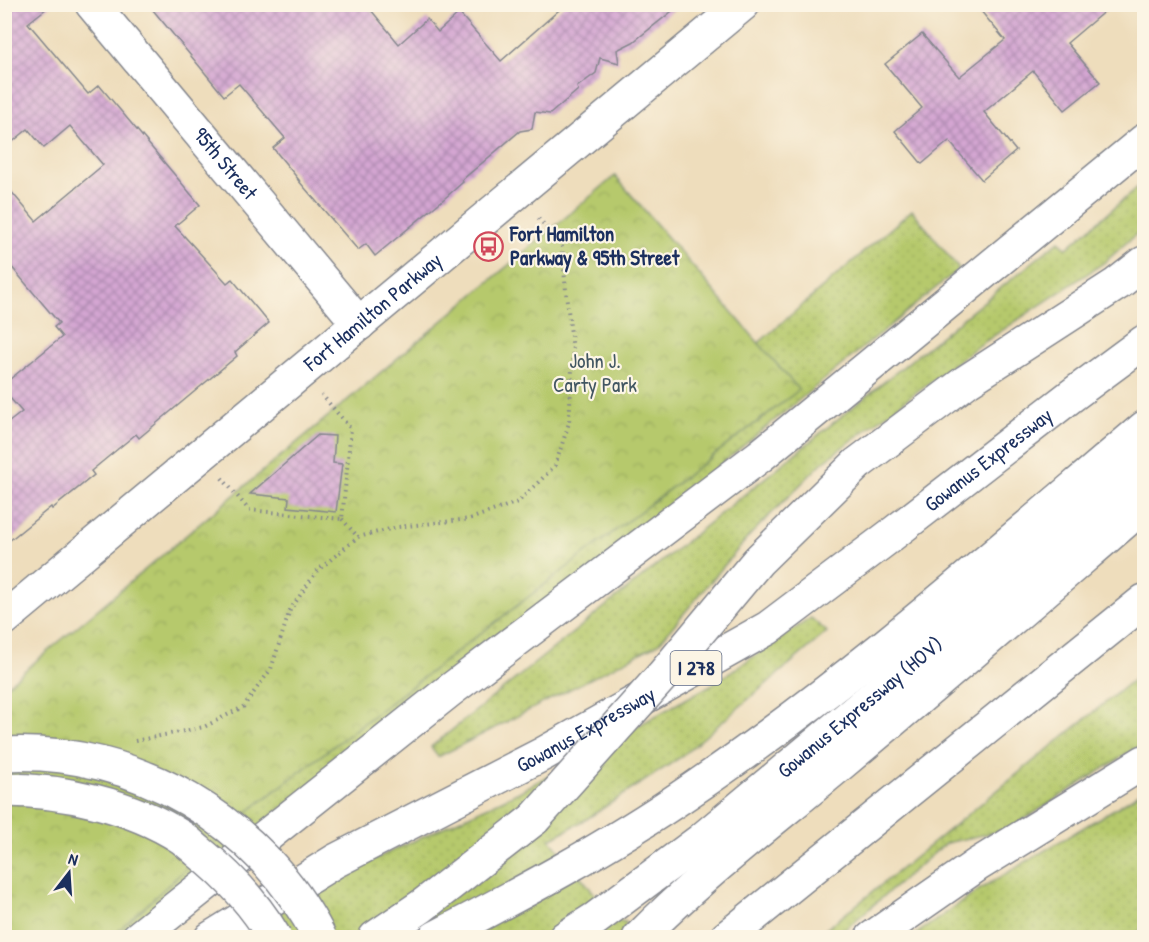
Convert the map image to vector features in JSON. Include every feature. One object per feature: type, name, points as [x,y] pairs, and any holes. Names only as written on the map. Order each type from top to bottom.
[{"type":"main road","name":"95th Street","points":[[92,4],[359,324]]},
{"type":"main road","name":"Fort Hamilton Parkway","points":[[4,619],[517,193],[731,8]]},
{"type":"main road","points":[[138,938],[449,691],[760,456],[1144,141]]},
{"type":"main road","points":[[375,938],[422,906],[534,819],[663,675],[758,561],[857,464],[968,381],[1117,284],[1144,263]]},
{"type":"main road","name":"Gowanus Expressway","points":[[212,938],[335,861],[543,754],[768,628],[1144,342]]},
{"type":"main road","points":[[435,938],[515,897],[598,850],[745,753],[872,657],[1144,428]]},
{"type":"main road","name":"Gowanus Expressway (HOV)","points":[[565,938],[595,920],[700,841],[941,640],[1144,465]]},
{"type":"main road","points":[[643,934],[748,839],[843,762],[1144,506]]},
{"type":"main road","points":[[726,938],[1144,601]]},
{"type":"main road","points":[[1070,662],[1144,615]]},
{"type":"main road","points":[[4,754],[51,754],[112,766],[163,785],[190,800],[219,818],[262,856],[299,902],[320,938]]},
{"type":"main road","points":[[872,938],[977,865],[1144,762]]},
{"type":"main road","points":[[4,770],[53,771],[81,775],[126,786],[162,800],[187,815],[232,851],[270,891],[301,938]]},
{"type":"main road","points":[[4,790],[54,792],[93,800],[131,813],[181,837],[241,890],[266,922],[275,938]]},
{"type":"main road","points":[[4,806],[55,807],[126,825],[176,852],[204,875],[230,900],[256,938]]},
{"type":"path","points":[[134,741],[204,727],[243,707],[271,669],[290,610],[317,571],[358,537],[398,527],[470,519],[518,501],[555,466],[569,423],[573,350],[562,247],[517,193]]},
{"type":"path","points":[[302,372],[351,429],[342,519]]},
{"type":"path","points":[[202,454],[249,510],[342,519],[358,537]]},
{"type":"green space","name":"John J. Carty Park","points":[[615,176],[799,390],[246,813],[112,937],[5,938],[5,687]]},
{"type":"green space","points":[[1144,182],[1144,227],[1105,262],[974,349],[823,462],[750,535],[658,644],[438,757],[431,747],[1059,241],[1067,248]]},
{"type":"green space","points":[[912,210],[959,269],[577,582],[117,937],[5,937],[4,868],[754,347]]},
{"type":"green space","points":[[811,618],[827,632],[681,757],[585,820],[550,839],[616,920],[626,922],[625,937],[234,938],[377,858],[519,792],[711,685]]},
{"type":"green space","points":[[1144,671],[1144,743],[1009,829],[946,843],[836,937],[815,938],[870,894]]},
{"type":"green space","points":[[1144,790],[1144,926],[1134,937],[912,937],[982,888]]},
{"type":"building","points":[[4,4],[52,4],[28,23],[88,94],[99,85],[200,205],[175,226],[227,283],[232,279],[269,323],[235,352],[237,356],[139,438],[136,434],[91,471],[94,475],[4,545],[4,426],[22,412],[4,391],[4,384],[62,337],[54,327],[59,323],[4,258],[4,183],[36,221],[103,165],[70,126],[44,148],[28,129],[4,149]]},
{"type":"building","points":[[148,4],[366,4],[399,44],[427,19],[438,32],[459,13],[501,61],[566,4],[681,4],[633,42],[617,50],[619,63],[600,58],[596,73],[577,87],[578,90],[550,114],[535,112],[532,129],[520,131],[375,256],[366,244],[358,250],[298,180],[273,148],[285,138],[239,84],[224,96]]},
{"type":"building","points":[[975,4],[1113,4],[1067,43],[1100,82],[1065,110],[1033,71],[984,112],[1016,151],[982,180],[949,141],[922,164],[895,131],[922,108],[885,64],[922,34],[959,77],[1005,40]]},
{"type":"building","points":[[318,435],[335,436],[333,463],[342,464],[336,512],[288,507],[289,498],[250,494]]},
{"type":"place","name":"Fort Hamilton Parkway & 95th Street","points":[[489,246]]}]
